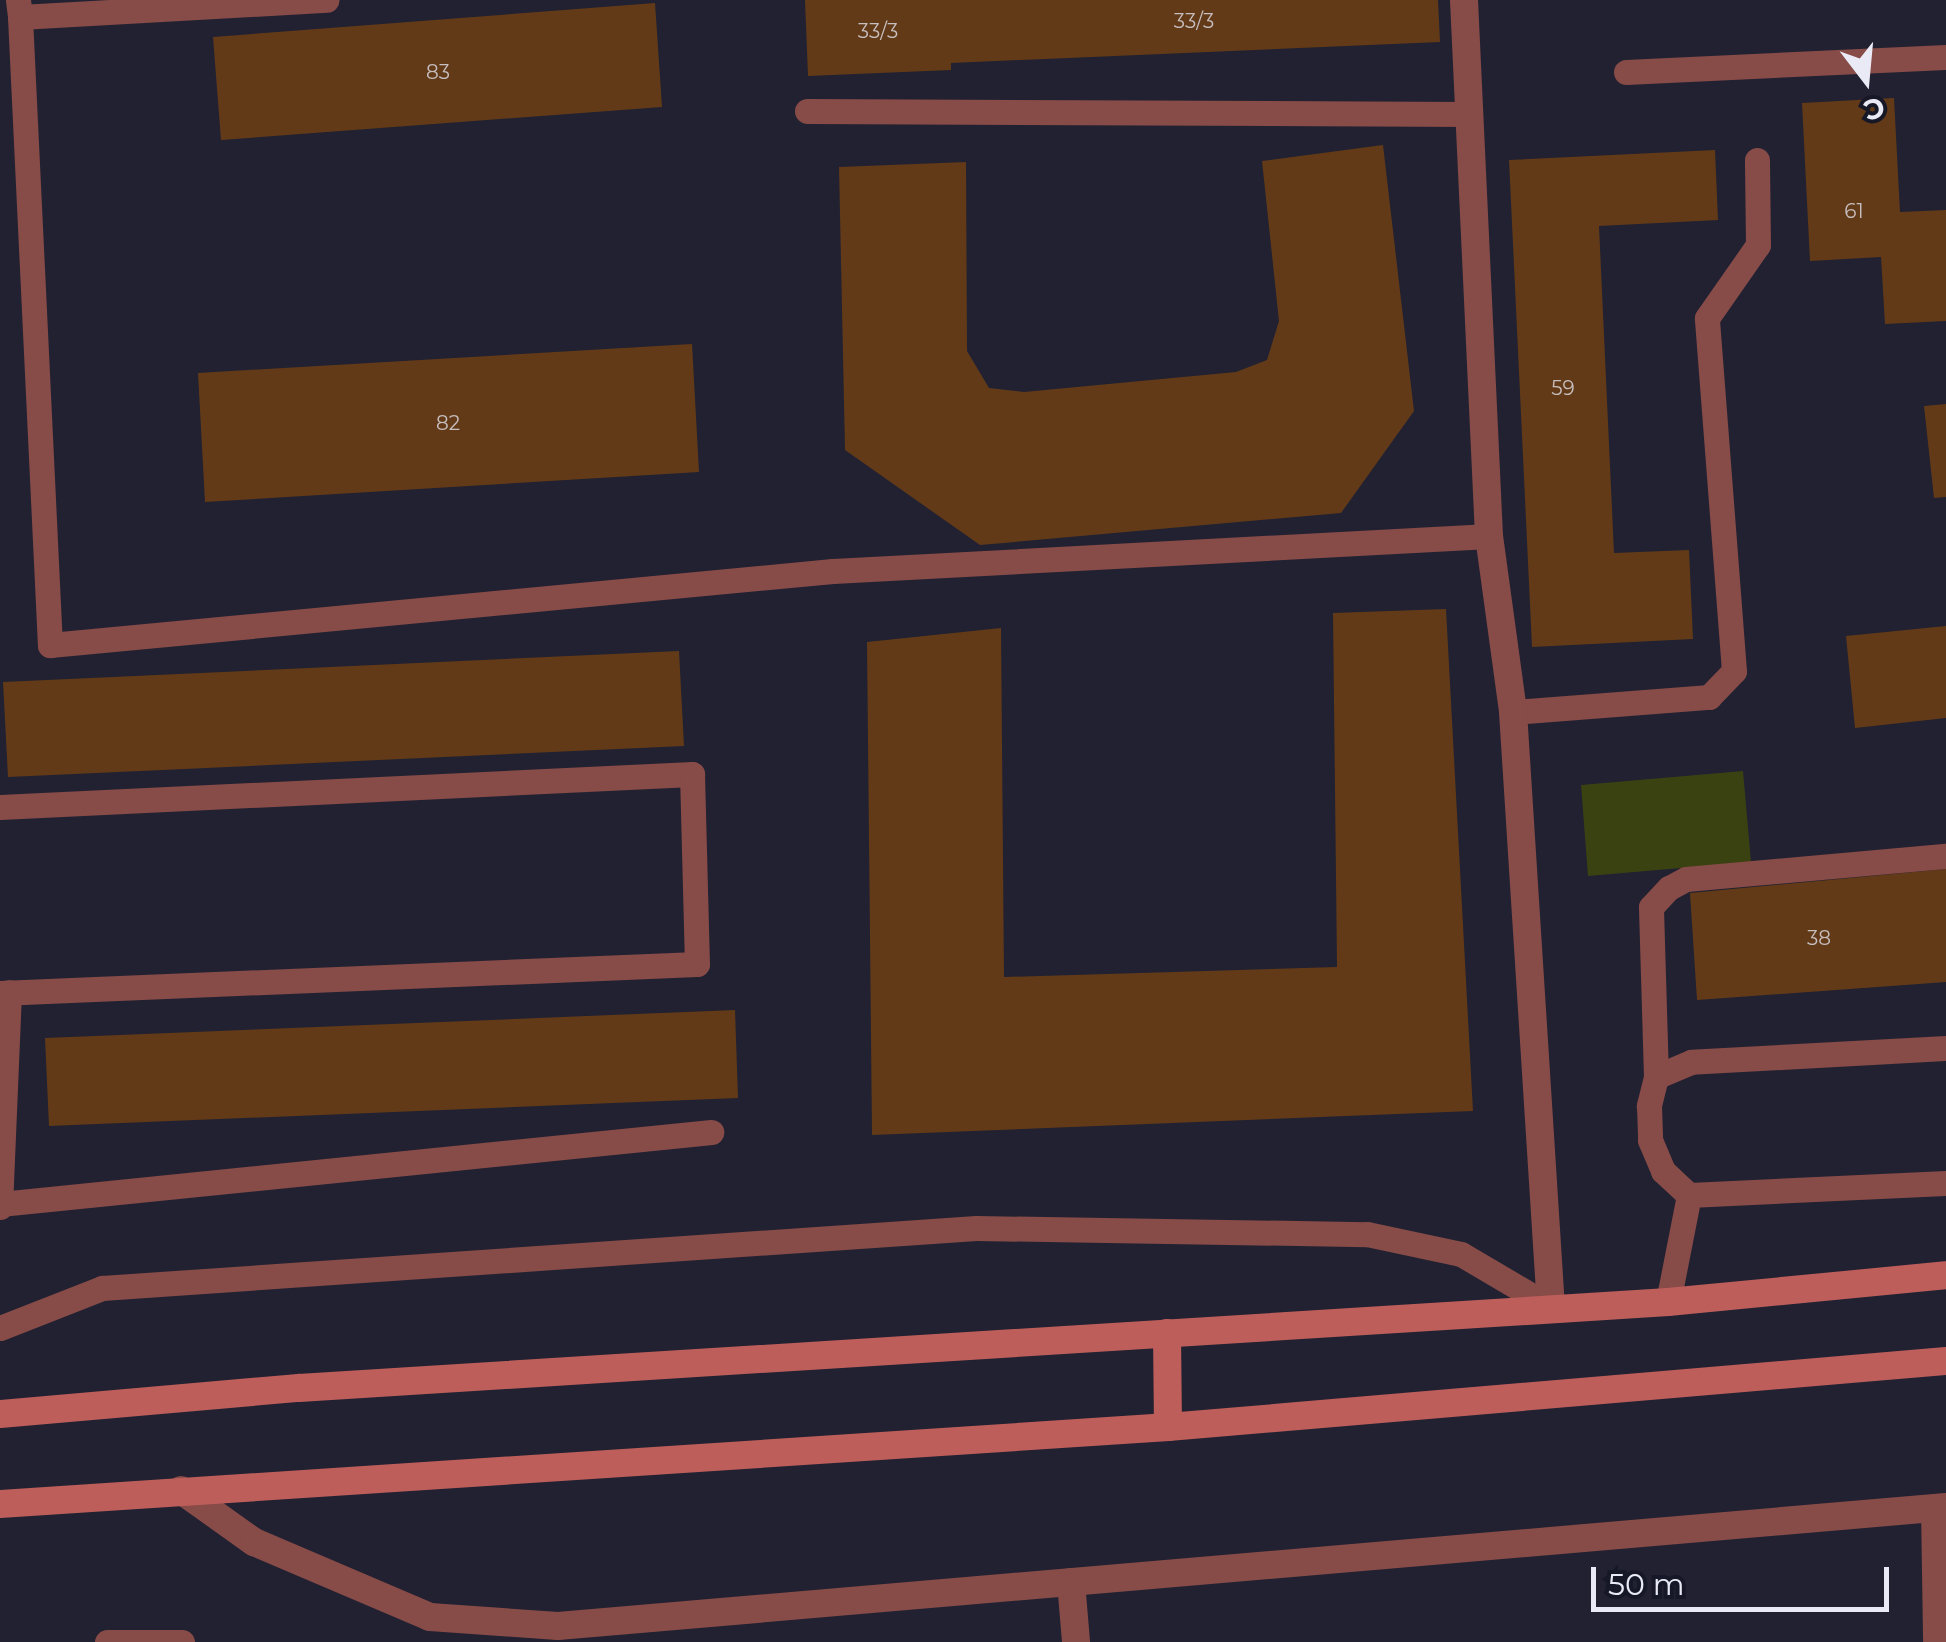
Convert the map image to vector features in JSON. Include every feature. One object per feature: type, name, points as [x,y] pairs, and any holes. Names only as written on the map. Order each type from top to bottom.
[{"type":"main road","points":[[0,1414],[1668,1302],[1946,1275]]},
{"type":"main road","points":[[1167,1333],[1168,1427]]},
{"type":"main road","points":[[0,1504],[1168,1427],[1946,1361]]},
{"type":"street","points":[[1464,0],[1490,536],[1513,712],[1551,1307]]},
{"type":"street","points":[[181,1490],[254,1542],[430,1617],[555,1634],[1071,1582],[1940,1507],[1938,1642]]},
{"type":"street","points":[[1071,1582],[1076,1642]]},
{"type":"lane","points":[[327,0],[19,9],[50,645],[833,571],[1490,536]]},
{"type":"lane","points":[[1626,72],[1946,57]]},
{"type":"lane","points":[[807,111],[1468,114]]},
{"type":"lane","points":[[1513,712],[1709,697],[1734,672],[1707,318],[1758,245],[1757,160]]},
{"type":"lane","points":[[0,807],[692,774],[697,964],[5,993],[0,1205],[712,1132]]},
{"type":"lane","points":[[1946,856],[1686,880],[1669,888],[1650,907],[1656,1077],[1650,1140],[1663,1171],[1689,1195],[1946,1182]]},
{"type":"lane","points":[[1656,1077],[1690,1062],[1946,1048]]},
{"type":"lane","points":[[1668,1302],[1689,1195]]},
{"type":"lane","points":[[0,1328],[102,1288],[976,1228],[1367,1234],[1461,1254],[1551,1307]]},
{"type":"lane","points":[[108,1642],[182,1642]]},
{"type":"green space","points":[[1743,771],[1751,862],[1588,876],[1581,785]]},
{"type":"building","points":[[805,0],[1438,0],[1440,42],[951,63],[951,70],[808,76]]},
{"type":"building","points":[[655,3],[662,107],[221,140],[213,37]]},
{"type":"building","points":[[1894,98],[1900,212],[1946,210],[1946,321],[1885,324],[1881,257],[1810,261],[1802,103]]},
{"type":"building","points":[[1383,145],[1414,411],[1341,513],[980,545],[845,450],[839,167],[966,162],[967,351],[989,388],[1024,392],[1236,372],[1267,360],[1279,321],[1262,161]]},
{"type":"building","points":[[1715,150],[1718,220],[1599,226],[1614,553],[1689,550],[1693,639],[1532,647],[1509,160]]},
{"type":"building","points":[[692,344],[699,472],[205,502],[198,373]]},
{"type":"building","points":[[1946,404],[1946,497],[1934,498],[1924,406]]},
{"type":"building","points":[[1446,609],[1473,1111],[872,1135],[867,642],[1001,628],[1004,977],[1337,967],[1333,613]]},
{"type":"building","points":[[1946,626],[1946,718],[1855,728],[1846,636]]},
{"type":"building","points":[[679,651],[684,746],[8,777],[3,682]]},
{"type":"building","points":[[1946,869],[1946,982],[1697,1000],[1690,893]]},
{"type":"building","points":[[735,1010],[738,1098],[49,1126],[45,1038]]}]
